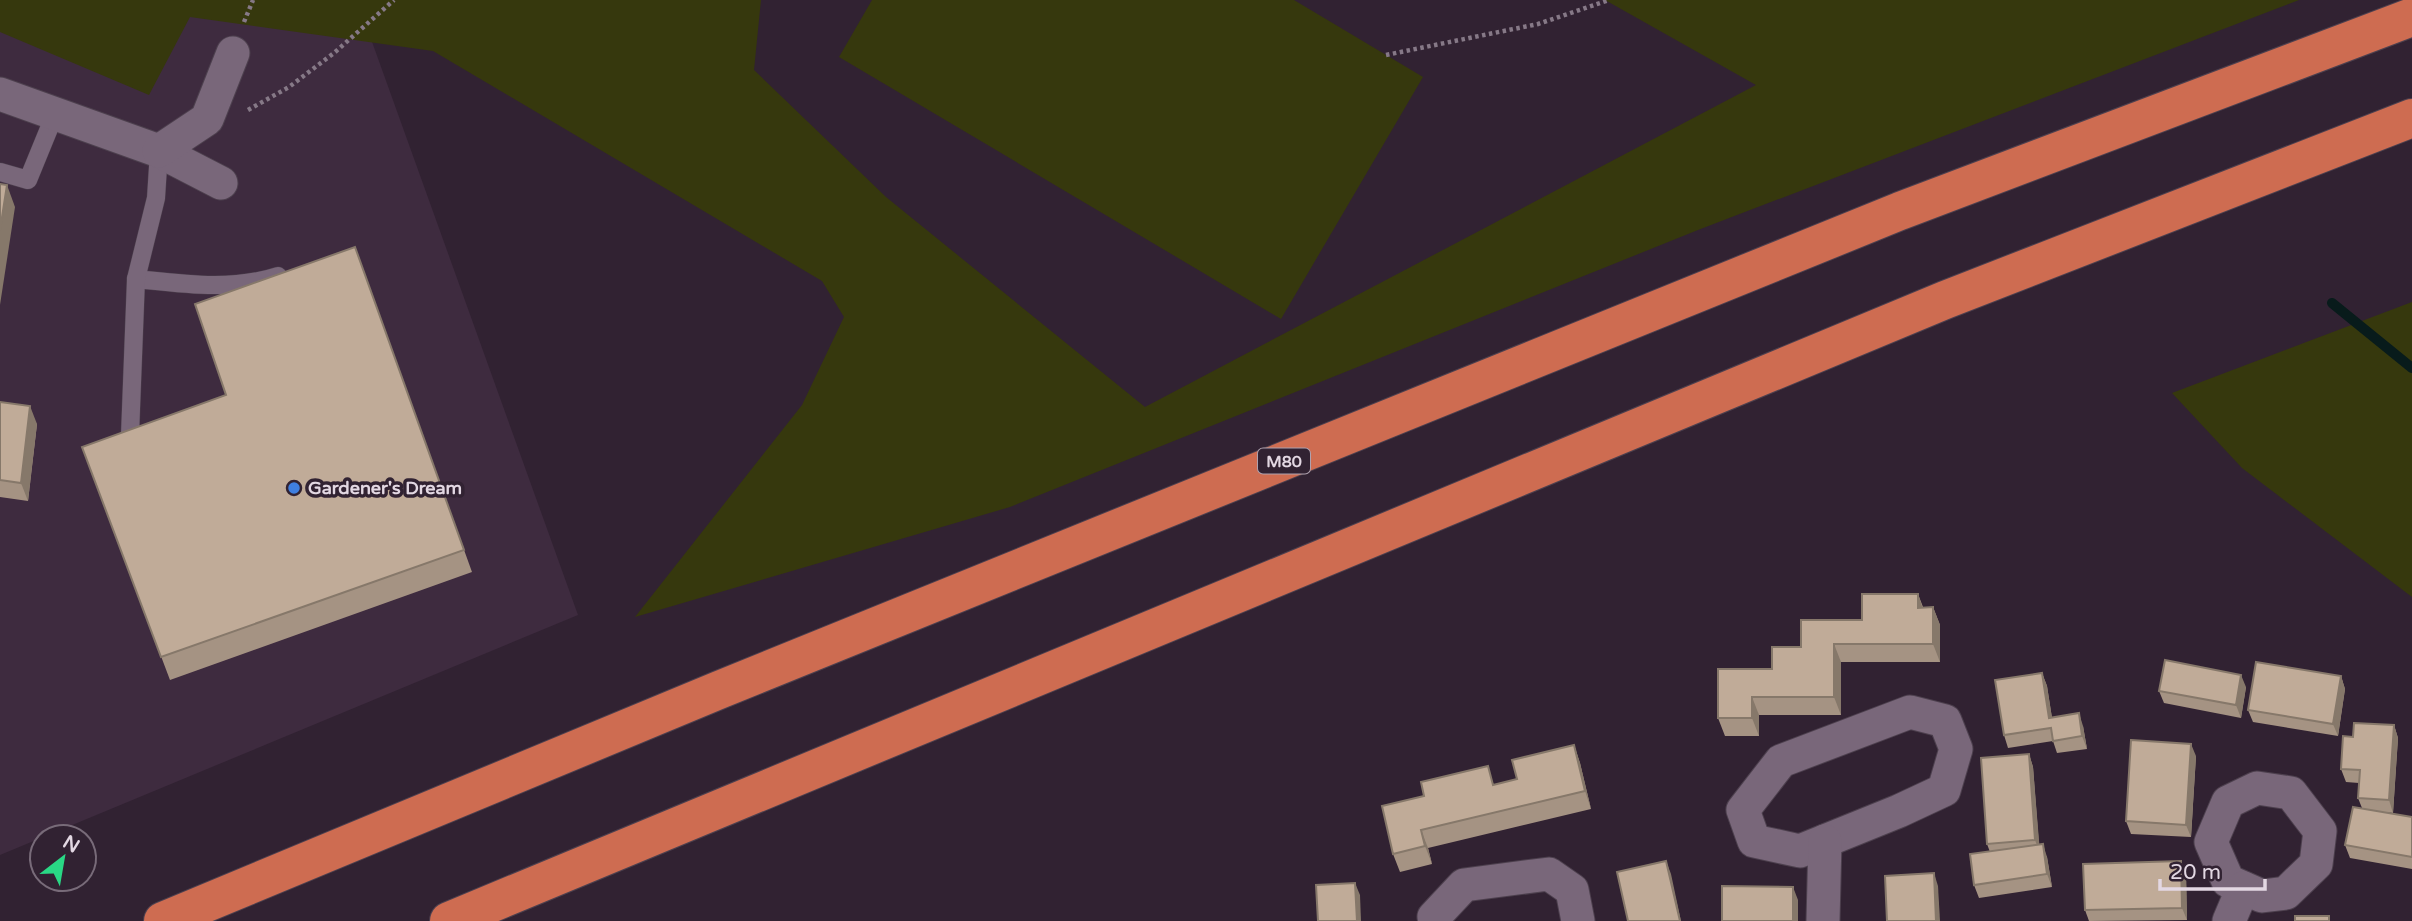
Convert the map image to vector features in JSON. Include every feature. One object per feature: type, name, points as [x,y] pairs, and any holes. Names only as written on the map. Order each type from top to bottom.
[{"type":"highway","name":"M80","points":[[163,921],[719,690],[1887,216],[2412,17]]},
{"type":"highway","points":[[449,921],[1945,300],[2412,118]]},
{"type":"street","points":[[159,151],[207,119],[233,53]]},
{"type":"street","points":[[0,94],[159,151],[221,183]]},
{"type":"street","points":[[1910,712],[1945,721],[1956,749],[1944,790],[1825,841],[1800,851],[1754,841],[1742,810],[1781,761],[1910,712]]},
{"type":"street","points":[[1823,921],[1825,841]]},
{"type":"street","points":[[1435,921],[1434,917],[1464,885],[1549,874],[1572,890],[1578,921]]},
{"type":"street","points":[[2229,921],[2243,888]]},
{"type":"lane","points":[[0,172],[28,180],[55,114]]},
{"type":"lane","points":[[130,435],[136,279],[156,198],[159,151]]},
{"type":"lane","points":[[136,279],[201,286],[261,282],[300,269]]},
{"type":"path","points":[[207,119],[243,113],[289,87],[334,53],[394,0]]},
{"type":"path","points":[[1386,55],[1538,24],[1609,0]]},
{"type":"shaded area","points":[[0,0],[357,0],[578,615],[77,823],[28,823],[28,843],[0,855]]},
{"type":"shaded area","points":[[0,0],[761,0],[754,70],[886,197],[1145,407],[1756,85],[1605,0],[2299,0],[1698,230],[1010,507],[635,617],[802,405],[844,317],[822,281],[433,51],[190,17],[149,95],[0,32]]},
{"type":"shaded area","points":[[872,0],[1294,0],[1423,77],[1281,319],[839,57]]},
{"type":"shaded area","points":[[2412,302],[2412,597],[2242,468],[2172,393]]},
{"type":"building","points":[[0,184],[7,185],[0,230]]},
{"type":"building","points":[[355,247],[464,550],[161,657],[82,447],[226,395],[195,304]]},
{"type":"building","points":[[0,402],[30,406],[21,483],[0,480]]},
{"type":"building","points":[[1862,594],[1918,594],[1918,608],[1933,607],[1933,644],[1834,644],[1834,697],[1752,697],[1752,718],[1718,718],[1718,669],[1772,669],[1772,647],[1801,647],[1801,620],[1862,620]]},
{"type":"building","points":[[2165,660],[2241,675],[2236,705],[2159,691]]},
{"type":"building","points":[[2256,662],[2341,676],[2333,724],[2248,710]]},
{"type":"building","points":[[2042,673],[2049,718],[2079,713],[2082,736],[2053,741],[2051,728],[2004,735],[1995,680]]},
{"type":"building","points":[[2354,723],[2394,725],[2389,800],[2358,798],[2360,770],[2341,769],[2343,736],[2353,737]]},
{"type":"building","points":[[2131,740],[2191,744],[2186,825],[2126,821]]},
{"type":"building","points":[[1574,745],[1585,791],[1421,830],[1425,846],[1393,854],[1382,806],[1424,796],[1421,782],[1488,766],[1493,785],[1517,779],[1512,760]]},
{"type":"building","points":[[2029,754],[2035,840],[1987,844],[1981,758]]},
{"type":"building","points":[[2353,807],[2412,817],[2412,857],[2345,845]]},
{"type":"building","points":[[2043,844],[2047,874],[1974,885],[1970,854]]},
{"type":"building","points":[[1666,861],[1680,921],[1628,921],[1617,872]]},
{"type":"building","points":[[2181,861],[2182,908],[2085,910],[2083,864]]},
{"type":"building","points":[[1934,873],[1936,921],[1887,921],[1885,876]]},
{"type":"building","points":[[1355,883],[1357,921],[1318,921],[1316,885]]},
{"type":"building","points":[[1722,886],[1793,887],[1793,921],[1722,921]]},
{"type":"building","points":[[2295,916],[2329,916],[2329,921],[2295,921]]},
{"type":"waterway","points":[[2332,303],[2412,368]]},
{"type":"place","name":"Gardener's Dream","points":[[294,488]]}]
